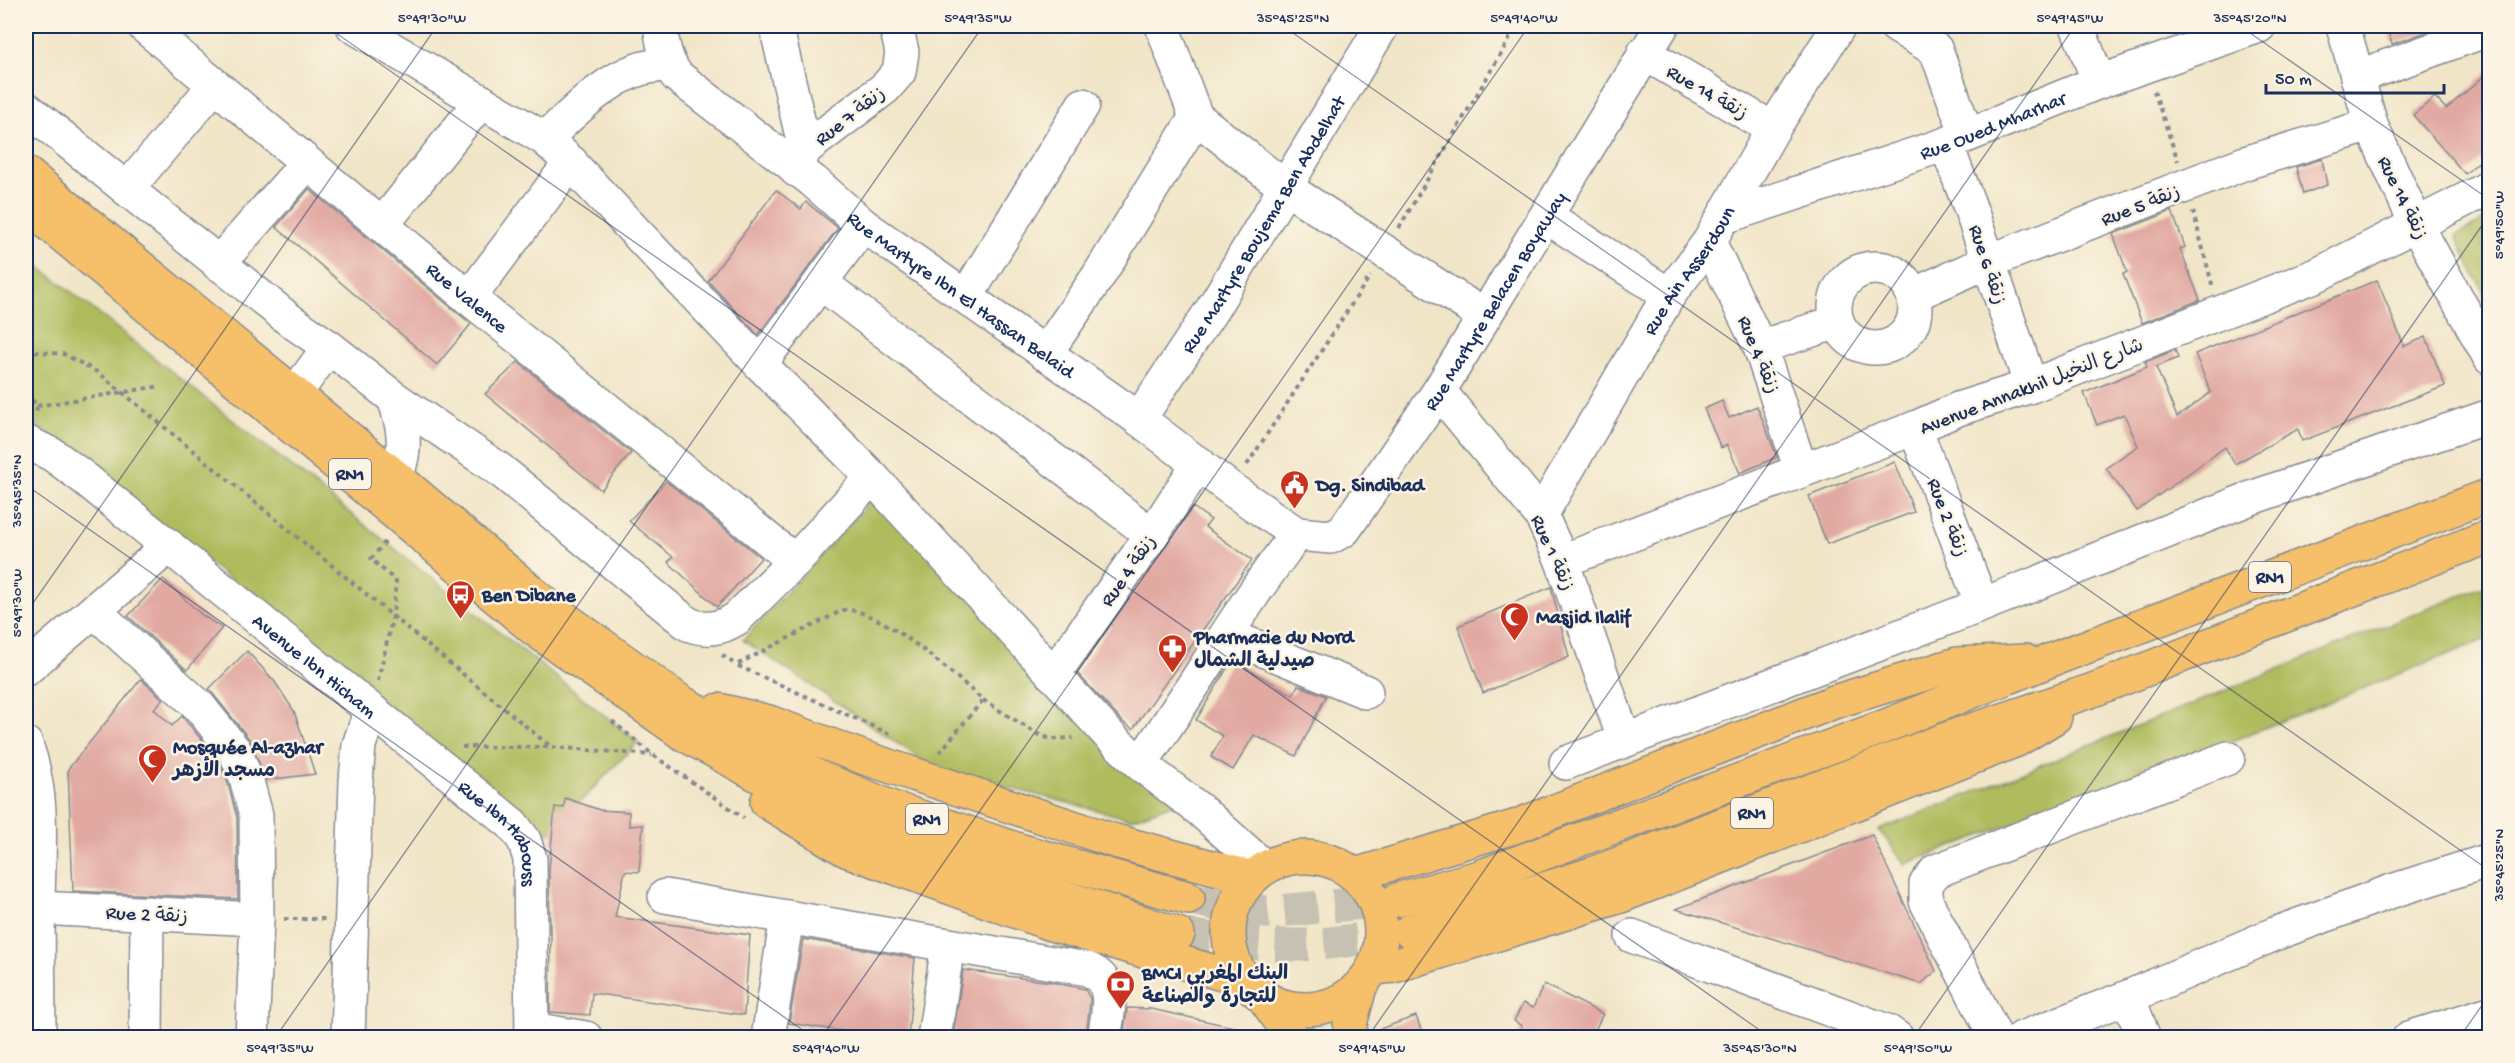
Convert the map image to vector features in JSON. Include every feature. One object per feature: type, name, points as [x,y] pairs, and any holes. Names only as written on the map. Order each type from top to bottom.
[{"type":"main road","name":"RN1","points":[[26,173],[396,477],[682,717],[892,808],[1019,850],[1188,898]]},
{"type":"main road","name":"RN1","points":[[26,205],[534,629],[682,717],[801,799],[870,831],[959,863],[1178,934]]},
{"type":"main road","name":"RN1","points":[[1397,900],[1479,877],[1878,729],[2051,660],[2490,495]]},
{"type":"main road","name":"RN1","points":[[1410,931],[1592,874],[1944,740],[2093,690],[2490,536]]},
{"type":"main road","points":[[1355,875],[1514,827],[1834,702],[1957,664],[2051,660]]},
{"type":"main road","points":[[682,717],[722,773],[791,818],[846,850],[1051,924],[1255,989],[1283,1006],[1304,1010],[1324,1008],[1344,1000],[1367,978],[1394,966],[1621,896],[2017,740],[2093,690]]},
{"type":"main road","points":[[682,717],[769,722],[862,757],[1115,841],[1259,873]]},
{"type":"main road","points":[[1293,1038],[1234,962],[1229,940],[1230,917],[1238,896],[1259,873],[1287,859],[1311,857],[1334,862],[1355,875],[1371,895],[1381,918],[1381,944],[1350,1024],[1351,1038]]},
{"type":"street","name":"Rue Valence","points":[[144,26],[469,298],[795,561]]},
{"type":"street","points":[[353,26],[545,139],[571,162],[760,364],[872,477],[1110,736],[1140,764],[1200,810],[1259,873]]},
{"type":"street","points":[[545,139],[594,96],[622,78],[640,69],[668,64],[660,26]]},
{"type":"street","points":[[776,26],[801,159]]},
{"type":"street","name":"Rue 7 زنقة","points":[[801,159],[894,79],[902,65],[902,52],[896,26]]},
{"type":"street","points":[[1162,26],[1196,117],[1286,188],[1483,315]]},
{"type":"street","name":"Rue Martyre Boujema Ben Abdelhat","points":[[1139,419],[1214,308],[1382,26]]},
{"type":"street","name":"Rue Martyre Belacen Boyaway","points":[[1297,534],[1331,537],[1344,530],[1439,391],[1483,315],[1547,217],[1662,26]]},
{"type":"street","name":"Rue Ain Asserdoun","points":[[1541,515],[1669,295],[1716,230],[1773,129],[1839,26]]},
{"type":"street","points":[[1896,26],[1944,38]]},
{"type":"street","points":[[2077,26],[2099,82]]},
{"type":"street","name":"Rue Oued Mharhar","points":[[1716,230],[1957,140],[2099,82],[2185,37],[2259,26]]},
{"type":"street","name":"Rue 14 زنقة","points":[[2343,26],[2371,125],[2417,226],[2490,358]]},
{"type":"street","points":[[2357,77],[2490,29]]},
{"type":"street","name":"Rue 6 زنقة","points":[[1944,38],[1957,140],[1971,210],[2031,386]]},
{"type":"street","name":"Rue 14 زنقة","points":[[1644,53],[1773,129]]},
{"type":"street","name":"Rue Martyre Ibn El Hassan Belaid","points":[[668,64],[677,76],[694,90],[801,159],[863,225],[1139,419],[1297,534]]},
{"type":"street","points":[[127,189],[214,86]]},
{"type":"street","points":[[382,225],[481,101]]},
{"type":"street","points":[[966,297],[1083,105]]},
{"type":"street","points":[[26,108],[291,321],[329,347],[394,398],[500,470],[688,624],[700,629],[713,629],[736,619],[795,561],[872,477]]},
{"type":"street","points":[[1045,354],[1099,276],[1196,117]]},
{"type":"street","name":"Rue 5 زنقة","points":[[1913,295],[1987,262],[2246,162],[2371,125]]},
{"type":"street","points":[[469,298],[571,162]]},
{"type":"street","points":[[218,264],[307,164]]},
{"type":"street","name":"Avenue Annakhil شارع النخيل","points":[[1562,561],[1915,428],[1958,409],[2031,386],[2317,275],[2490,187]]},
{"type":"street","points":[[1547,217],[1669,295]]},
{"type":"street","points":[[760,364],[863,225]]},
{"type":"street","name":"Rue 4 زنقة","points":[[1716,230],[1760,347],[1801,470]]},
{"type":"street","points":[[1874,268],[1898,275],[1913,295],[1915,314],[1909,331],[1889,346],[1877,349],[1853,342],[1837,322],[1836,297],[1841,286],[1861,271],[1874,268]]},
{"type":"street","points":[[821,283],[1152,535]]},
{"type":"street","points":[[1760,347],[1837,322]]},
{"type":"street","points":[[294,394],[329,347]]},
{"type":"street","name":"Rue 1 زنقة","points":[[1439,391],[1541,515],[1562,561],[1623,739]]},
{"type":"street","points":[[394,398],[405,443],[403,459],[396,477]]},
{"type":"street","points":[[1566,763],[1623,739],[1983,606],[2251,498],[2490,417]]},
{"type":"street","name":"Rue 2 زنقة","points":[[1915,428],[1983,606]]},
{"type":"street","name":"Avenue Ibn Hicham","points":[[26,442],[53,455],[371,710],[359,745],[356,780],[348,1038]]},
{"type":"street","name":"Rue 4 زنقة","points":[[1053,675],[1152,535],[1199,463]]},
{"type":"street","points":[[1140,764],[1270,569],[1297,534]]},
{"type":"street","points":[[26,669],[169,546]]},
{"type":"street","points":[[94,610],[199,706],[235,751],[246,778],[256,815],[257,919],[252,1038]]},
{"type":"street","points":[[1227,635],[1366,692]]},
{"type":"street","name":"Rue Ibn Habouss","points":[[371,710],[512,824],[524,840],[530,859],[532,1033]]},
{"type":"street","points":[[26,744],[38,789],[40,830],[39,1038]]},
{"type":"street","points":[[1996,1038],[1926,901],[1926,884],[1936,871],[2229,758]]},
{"type":"street","points":[[2022,1038],[2128,997],[2277,933],[2392,891],[2490,860]]},
{"type":"street","points":[[665,896],[1094,972],[1106,982],[1109,990],[1104,1038]]},
{"type":"street","name":"Rue 2 زنقة","points":[[38,908],[257,919]]},
{"type":"street","points":[[146,1038],[147,913]]},
{"type":"street","points":[[768,1038],[787,917]]},
{"type":"street","points":[[1632,936],[1887,1031],[1897,1038]]},
{"type":"street","points":[[934,1038],[948,945]]},
{"type":"street","points":[[2128,997],[2144,1038]]},
{"type":"street","points":[[2409,1038],[2490,1013]]},
{"type":"street","points":[[532,1033],[586,1038]]},
{"type":"path","points":[[26,351],[64,354],[99,373],[551,747]]},
{"type":"path","points":[[37,406],[161,386]]},
{"type":"path","points":[[371,710],[393,616],[396,580],[371,559],[390,537]]},
{"type":"path","points":[[895,736],[736,665],[843,610],[857,610],[907,637],[983,700],[1043,737],[1051,739],[1110,736]]},
{"type":"path","points":[[948,759],[937,756],[983,700]]},
{"type":"path","points":[[416,747],[551,747],[653,755]]},
{"type":"path","points":[[257,919],[353,919]]},
{"type":"green space","points":[[2489,217],[2489,304],[2456,236]]},
{"type":"green space","points":[[26,256],[638,742],[549,834],[35,424],[26,424]]},
{"type":"green space","points":[[879,492],[1176,803],[1131,819],[936,769],[743,640]]},
{"type":"green space","points":[[2489,584],[2489,638],[2234,740],[1905,864],[1879,830]]},
{"type":"building","points":[[2386,26],[2444,26],[2392,44]]},
{"type":"building","points":[[2490,71],[2490,152],[2465,174],[2413,115],[2435,97],[2446,109]]},
{"type":"building","points":[[2322,159],[2327,185],[2303,194],[2296,167]]},
{"type":"building","points":[[309,189],[471,324],[437,365],[276,227]]},
{"type":"building","points":[[776,190],[801,209],[806,202],[838,228],[758,335],[708,281]]},
{"type":"building","points":[[2172,211],[2185,247],[2180,249],[2200,300],[2142,323],[2123,274],[2127,272],[2113,234]]},
{"type":"building","points":[[2377,280],[2404,346],[2426,337],[2445,386],[2302,441],[2298,429],[2235,464],[2225,447],[2137,511],[2106,468],[2138,446],[2124,414],[2097,425],[2084,393],[2147,367],[2145,362],[2175,350],[2178,358],[2156,367],[2177,417],[2211,392],[2195,354]]},
{"type":"building","points":[[518,362],[631,453],[601,490],[485,394]]},
{"type":"building","points":[[1722,401],[1729,418],[1757,406],[1777,457],[1740,473],[1727,445],[1721,448],[1704,409]]},
{"type":"building","points":[[1895,462],[1914,512],[1827,544],[1809,496]]},
{"type":"building","points":[[666,481],[761,558],[717,607],[668,562],[673,557],[629,521]]},
{"type":"building","points":[[1193,507],[1211,520],[1205,527],[1252,560],[1133,729],[1123,722],[1077,673]]},
{"type":"building","points":[[163,579],[202,615],[222,628],[187,670],[128,616]]},
{"type":"building","name":"Masjid Ilalif","points":[[1551,587],[1569,657],[1483,693],[1458,626]]},
{"type":"building","points":[[247,651],[275,682],[294,711],[315,774],[266,780],[250,740],[209,689]]},
{"type":"building","points":[[1232,660],[1293,695],[1298,685],[1326,696],[1296,756],[1254,735],[1233,770],[1211,757],[1223,736],[1196,720]]},
{"type":"building","name":"Mosquée Al-azhar مسجد الأزهر","points":[[141,679],[163,699],[154,709],[172,726],[182,716],[219,761],[237,818],[238,899],[73,891],[68,769]]},
{"type":"building","points":[[565,798],[600,810],[629,812],[629,826],[643,825],[639,872],[625,871],[615,917],[750,935],[744,1015],[592,993],[590,1015],[550,1012],[549,869],[555,807],[564,808]]},
{"type":"building","points":[[1872,835],[1936,971],[1921,984],[1676,909]]},
{"type":"building","points":[[803,939],[915,958],[908,1038],[888,1038],[789,1023]]},
{"type":"building","points":[[963,970],[1085,989],[1090,999],[1086,1038],[953,1038]]},
{"type":"building","points":[[1544,984],[1603,1014],[1591,1038],[1516,1038],[1522,1026],[1514,1021],[1523,1003],[1533,1008]]},
{"type":"building","points":[[1127,1008],[1151,1009],[1243,1029],[1242,1038],[1123,1038]]},
{"type":"building","points":[[1416,1016],[1424,1038],[1370,1038],[1369,1033]]},
{"type":"tunnel","points":[[1188,898],[1244,911],[1267,912],[1397,900]]},
{"type":"tunnel","points":[[1178,934],[1253,943],[1299,945],[1341,942],[1410,931]]},
{"type":"place","name":"Dg. Sindibad","points":[[1295,510]]},
{"type":"place","name":"Ben Dibane","points":[[461,620]]},
{"type":"place","name":"Masjid Ilalif","points":[[1515,642]]},
{"type":"place","name":"Pharmacie du Nord صيدلية الشمال","points":[[1173,674]]},
{"type":"place","name":"Mosquée Al-azhar مسجد الأزهر","points":[[152,784]]},
{"type":"place","name":"BMCI البنك المغربي للتجارة والصناعة","points":[[1121,1010]]}]
